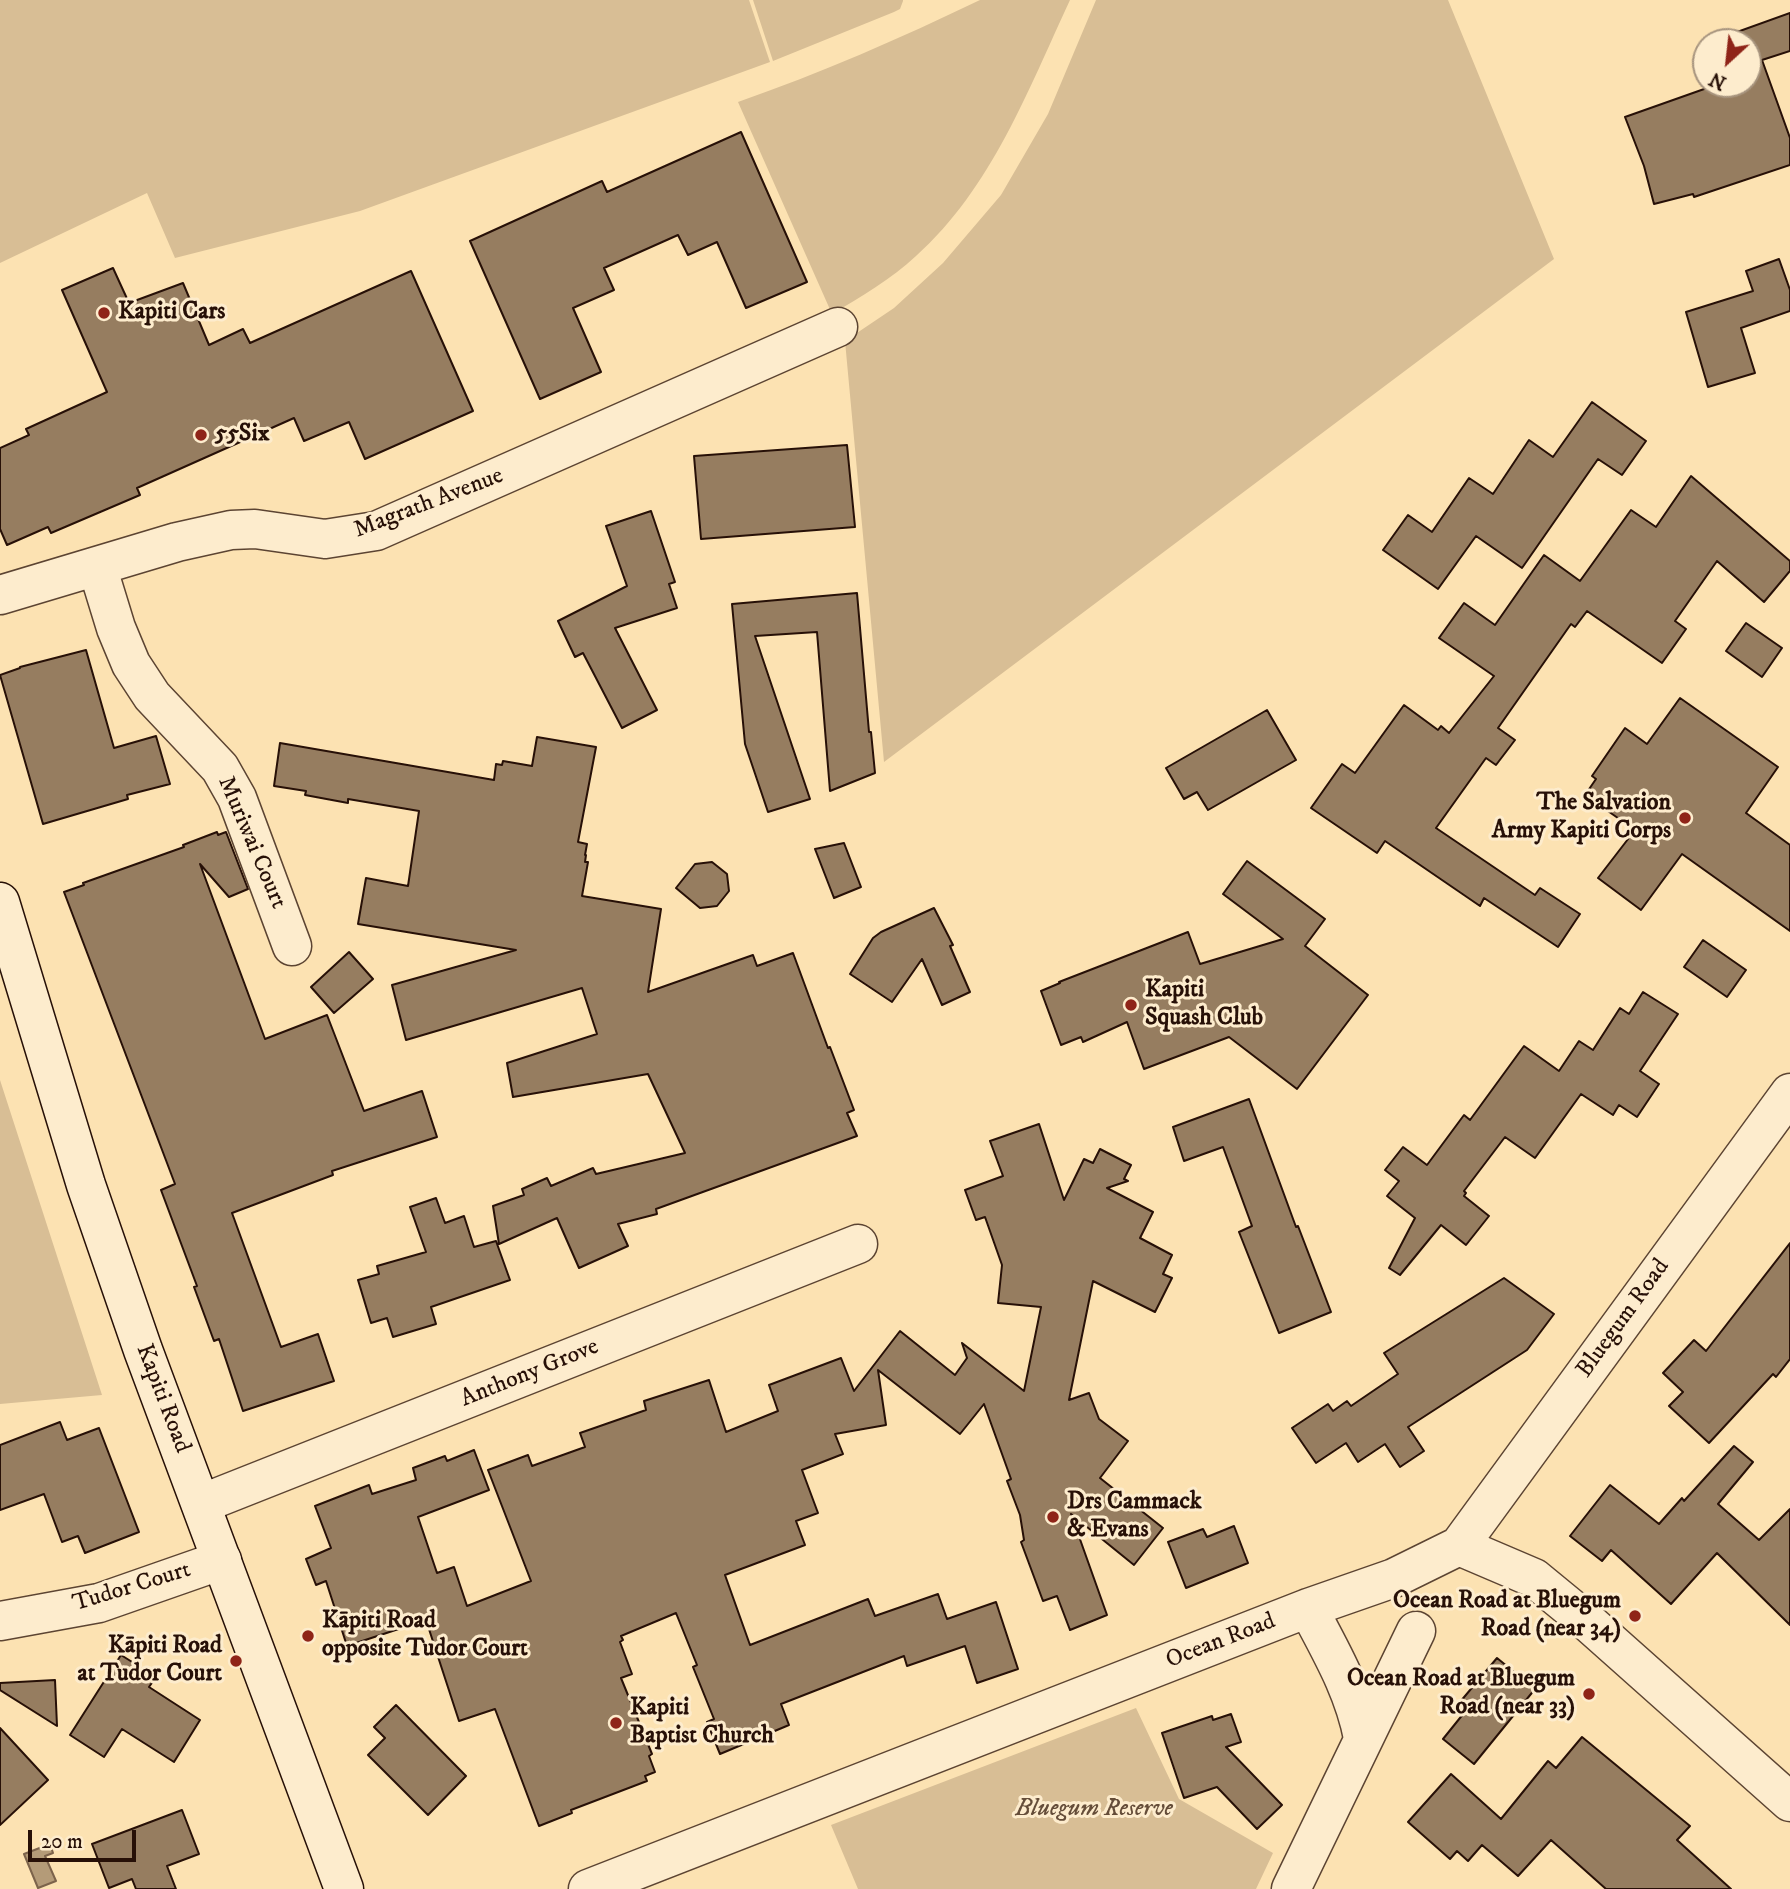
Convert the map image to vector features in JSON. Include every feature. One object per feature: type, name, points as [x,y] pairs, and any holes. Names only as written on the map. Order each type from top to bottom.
[{"type":"street","name":"Magrath Avenue","points":[[0,595],[177,542],[231,530],[255,529],[325,539],[376,531],[838,327]]},
{"type":"street","name":"Muriwai Court","points":[[97,566],[116,628],[131,664],[152,696],[220,768],[237,799],[292,946]]},
{"type":"street","name":"Kapiti Road","points":[[0,902],[86,1185],[143,1350],[344,1889]]},
{"type":"street","name":"Bluegum Road","points":[[1459,1546],[1790,1093]]},
{"type":"street","name":"Anthony Grove","points":[[201,1504],[858,1244]]},
{"type":"street","name":"Ocean Road","points":[[588,1889],[1308,1608],[1394,1578],[1459,1546]]},
{"type":"street","points":[[1459,1546],[1534,1578],[1590,1624],[1790,1802]]},
{"type":"street","name":"Tudor Court","points":[[0,1620],[99,1602],[222,1560]]},
{"type":"street","points":[[1308,1608],[1347,1683],[1359,1712],[1363,1738]]},
{"type":"street","points":[[1291,1889],[1416,1631]]},
{"type":"green space","points":[[0,0],[749,0],[770,62],[360,211],[175,258],[147,193],[0,263]]},
{"type":"green space","points":[[753,0],[903,1],[900,9],[894,12],[773,61]]},
{"type":"green space","points":[[980,0],[1070,0],[1006,136],[966,200],[943,229],[916,256],[876,287],[832,314],[738,102],[861,54]]},
{"type":"green space","points":[[1096,0],[1448,0],[1554,259],[884,762],[845,341],[894,308],[943,263],[1001,195],[1048,114]]},
{"type":"green space","points":[[0,1080],[102,1395],[0,1404]]},
{"type":"green space","name":"Bluegum Reserve","points":[[1136,1708],[1179,1799],[1273,1853],[1256,1889],[858,1889],[831,1825]]},
{"type":"shaded area","points":[[50,1844],[53,1853],[45,1856],[56,1881],[38,1888],[24,1854]]},
{"type":"building","points":[[1790,13],[1790,51],[1762,60],[1762,28],[1748,28]]},
{"type":"building","points":[[1762,60],[1790,138],[1790,165],[1694,197],[1693,194],[1654,204],[1644,166],[1625,117],[1692,93],[1692,98],[1762,98]]},
{"type":"building","points":[[741,132],[807,282],[746,308],[717,242],[688,255],[678,235],[604,268],[614,290],[573,308],[601,372],[540,399],[470,241],[602,181],[607,192]]},
{"type":"building","points":[[1779,259],[1790,290],[1790,311],[1741,328],[1755,373],[1708,387],[1686,312],[1753,291],[1746,271]]},
{"type":"building","points":[[113,268],[129,303],[183,283],[209,345],[243,329],[250,343],[411,271],[473,411],[365,459],[349,422],[304,441],[294,418],[137,488],[140,495],[51,533],[48,527],[7,545],[0,529],[0,448],[29,435],[26,429],[107,392],[62,290]]},
{"type":"building","points":[[1592,402],[1646,441],[1622,475],[1598,459],[1522,568],[1476,536],[1438,589],[1383,550],[1408,515],[1432,532],[1469,478],[1493,494],[1529,440],[1553,457]]},
{"type":"building","points":[[847,445],[855,527],[701,539],[694,456]]},
{"type":"building","points":[[1691,476],[1790,561],[1790,571],[1764,602],[1717,561],[1675,621],[1686,629],[1662,663],[1587,611],[1575,627],[1571,624],[1498,728],[1515,740],[1496,765],[1486,758],[1436,828],[1535,895],[1540,888],[1580,914],[1558,947],[1484,898],[1480,906],[1385,841],[1377,853],[1311,808],[1342,764],[1355,773],[1404,705],[1438,730],[1441,726],[1449,733],[1494,676],[1439,638],[1464,603],[1495,625],[1544,555],[1580,581],[1631,510],[1656,527]]},
{"type":"building","points":[[651,511],[675,582],[669,584],[677,608],[615,628],[657,710],[622,728],[583,653],[575,657],[558,621],[627,586],[606,526]]},
{"type":"building","points":[[857,593],[875,773],[830,791],[817,632],[755,636],[810,799],[768,812],[745,744],[732,604]]},
{"type":"building","points":[[1746,623],[1782,648],[1762,677],[1726,651]]},
{"type":"building","points":[[86,650],[114,748],[156,736],[170,784],[127,795],[128,799],[43,824],[0,675]]},
{"type":"building","points":[[1680,698],[1778,767],[1746,813],[1790,845],[1790,931],[1682,854],[1641,910],[1598,878],[1635,830],[1585,795],[1596,779],[1592,776],[1625,728],[1647,744]]},
{"type":"building","points":[[1267,710],[1296,760],[1208,810],[1197,792],[1184,799],[1166,768]]},
{"type":"building","points":[[537,737],[596,747],[578,842],[587,844],[585,862],[588,862],[582,896],[661,909],[648,992],[753,955],[757,966],[793,953],[854,1110],[847,1113],[857,1136],[656,1209],[657,1214],[618,1224],[628,1246],[579,1268],[557,1218],[499,1244],[493,1206],[524,1195],[522,1189],[547,1178],[551,1186],[593,1168],[596,1174],[685,1153],[648,1074],[513,1097],[507,1063],[597,1034],[582,988],[406,1040],[392,985],[516,950],[358,924],[366,878],[408,886],[419,811],[348,799],[348,803],[305,795],[306,791],[274,786],[280,743],[494,780],[496,764],[502,765],[503,761],[532,766]]},
{"type":"building","points":[[217,832],[218,835],[226,832],[248,889],[229,897],[200,864],[265,1039],[327,1015],[364,1111],[422,1091],[437,1137],[332,1171],[333,1175],[232,1213],[281,1347],[318,1334],[334,1381],[243,1411],[219,1339],[214,1341],[194,1287],[197,1286],[161,1190],[175,1184],[64,892]]},
{"type":"building","points":[[844,843],[861,887],[834,898],[815,849]]},
{"type":"building","points":[[1247,861],[1325,919],[1305,946],[1368,995],[1297,1089],[1229,1037],[1144,1069],[1127,1022],[1083,1042],[1081,1037],[1061,1045],[1041,991],[1059,982],[1188,932],[1200,964],[1283,939],[1223,894]]},
{"type":"building","points":[[712,862],[727,874],[729,891],[717,906],[700,908],[676,888],[695,864]]},
{"type":"building","points":[[934,908],[953,945],[950,946],[970,992],[942,1005],[922,959],[892,1002],[850,974],[873,938]]},
{"type":"building","points":[[1703,940],[1746,970],[1727,997],[1684,967]]},
{"type":"building","points":[[349,952],[373,979],[334,1013],[311,987]]},
{"type":"building","points":[[1643,992],[1678,1014],[1640,1071],[1659,1084],[1637,1117],[1619,1105],[1613,1115],[1581,1094],[1535,1158],[1505,1137],[1464,1191],[1464,1196],[1489,1216],[1466,1245],[1441,1225],[1400,1275],[1389,1268],[1415,1218],[1387,1196],[1399,1181],[1385,1170],[1403,1147],[1427,1165],[1464,1115],[1470,1120],[1524,1046],[1559,1071],[1579,1041],[1593,1050],[1620,1008],[1629,1014]]},
{"type":"building","points":[[1249,1099],[1296,1227],[1298,1226],[1331,1312],[1279,1333],[1239,1232],[1252,1226],[1223,1147],[1184,1161],[1173,1127]]},
{"type":"building","points":[[1039,1124],[1064,1200],[1084,1159],[1093,1163],[1100,1149],[1131,1165],[1124,1179],[1128,1181],[1107,1188],[1153,1212],[1140,1238],[1172,1255],[1163,1274],[1172,1278],[1155,1312],[1093,1281],[1069,1400],[1089,1393],[1099,1419],[1128,1441],[1100,1478],[1163,1528],[1134,1565],[1071,1514],[1107,1615],[1070,1630],[1057,1596],[1043,1601],[1021,1542],[1024,1540],[1020,1515],[1007,1481],[1011,1479],[984,1404],[960,1434],[878,1370],[886,1425],[835,1434],[843,1454],[802,1470],[818,1513],[796,1521],[805,1545],[725,1575],[750,1645],[868,1599],[875,1616],[938,1594],[947,1619],[996,1602],[1018,1669],[977,1683],[965,1646],[907,1666],[904,1656],[781,1704],[789,1725],[720,1754],[707,1722],[714,1719],[693,1667],[697,1665],[676,1613],[621,1636],[623,1640],[620,1642],[632,1674],[621,1678],[652,1754],[649,1756],[655,1772],[645,1776],[647,1781],[571,1810],[572,1813],[539,1826],[495,1709],[459,1721],[426,1620],[347,1646],[326,1581],[316,1585],[306,1559],[331,1548],[315,1506],[369,1485],[372,1494],[416,1480],[413,1468],[445,1456],[447,1461],[474,1450],[489,1490],[418,1517],[437,1573],[454,1567],[467,1606],[531,1581],[488,1470],[528,1455],[532,1466],[585,1447],[580,1433],[646,1410],[644,1401],[709,1380],[726,1432],[778,1411],[769,1385],[841,1358],[854,1391],[900,1331],[955,1375],[967,1358],[962,1343],[1024,1391],[1041,1307],[998,1303],[1002,1265],[985,1217],[976,1220],[965,1190],[1003,1176],[990,1141]]},
{"type":"building","points":[[436,1198],[445,1223],[464,1216],[474,1247],[496,1241],[510,1280],[431,1307],[436,1324],[393,1337],[387,1318],[371,1323],[358,1280],[379,1274],[377,1266],[426,1252],[410,1207]]},
{"type":"building","points":[[1790,1243],[1790,1359],[1776,1377],[1773,1374],[1709,1443],[1669,1406],[1683,1392],[1663,1373],[1694,1340],[1706,1351]]},
{"type":"building","points":[[1504,1278],[1554,1314],[1527,1350],[1408,1427],[1424,1451],[1400,1467],[1385,1444],[1358,1462],[1346,1443],[1316,1463],[1292,1428],[1328,1404],[1333,1411],[1347,1401],[1351,1406],[1398,1374],[1384,1353]]},
{"type":"building","points":[[60,1422],[67,1440],[99,1428],[139,1532],[85,1553],[78,1536],[62,1542],[44,1494],[0,1510],[0,1445]]},
{"type":"building","points":[[1734,1446],[1753,1462],[1718,1504],[1759,1540],[1790,1509],[1790,1625],[1717,1553],[1671,1604],[1611,1550],[1602,1561],[1570,1536],[1610,1485],[1659,1524]]},
{"type":"building","points":[[1234,1526],[1248,1563],[1186,1588],[1168,1542],[1203,1529],[1207,1537]]},
{"type":"building","points":[[121,1655],[156,1677],[149,1687],[200,1720],[174,1762],[122,1729],[104,1757],[70,1735]]},
{"type":"building","points":[[1497,1658],[1535,1689],[1474,1764],[1443,1739],[1468,1708],[1460,1702]]},
{"type":"building","points":[[55,1680],[57,1726],[0,1690],[0,1683]]},
{"type":"building","points":[[396,1705],[466,1776],[428,1815],[368,1755],[385,1738],[374,1727]]},
{"type":"building","points":[[1231,1714],[1241,1742],[1226,1747],[1282,1805],[1257,1829],[1217,1787],[1184,1798],[1162,1733],[1212,1716],[1213,1720]]},
{"type":"building","points":[[0,1728],[48,1780],[0,1825]]},
{"type":"building","points":[[1582,1737],[1690,1826],[1677,1840],[1731,1889],[1606,1889],[1551,1840],[1518,1876],[1482,1845],[1468,1861],[1457,1851],[1450,1859],[1408,1822],[1451,1774],[1501,1819],[1548,1761],[1556,1768]]},
{"type":"building","points":[[182,1810],[199,1854],[167,1866],[176,1889],[136,1889],[132,1879],[109,1888],[92,1844]]},
{"type":"place","name":"Kapiti Cars","points":[[104,313]]},
{"type":"place","name":"55Six","points":[[201,435]]},
{"type":"place","name":"The Salvation Army Kapiti Corps","points":[[1685,818]]},
{"type":"place","name":"Kapiti Squash Club","points":[[1131,1005]]},
{"type":"place","name":"Drs Cammack & Evans","points":[[1053,1517]]},
{"type":"place","name":"Ocean Road at Bluegum Road (near 34)","points":[[1635,1616]]},
{"type":"place","name":"Kāpiti Road opposite Tudor Court","points":[[308,1636]]},
{"type":"place","name":"Kāpiti Road at Tudor Court","points":[[236,1661]]},
{"type":"place","name":"Ocean Road at Bluegum Road (near 33)","points":[[1589,1694]]},
{"type":"place","name":"Kapiti Baptist Church","points":[[616,1723]]}]
